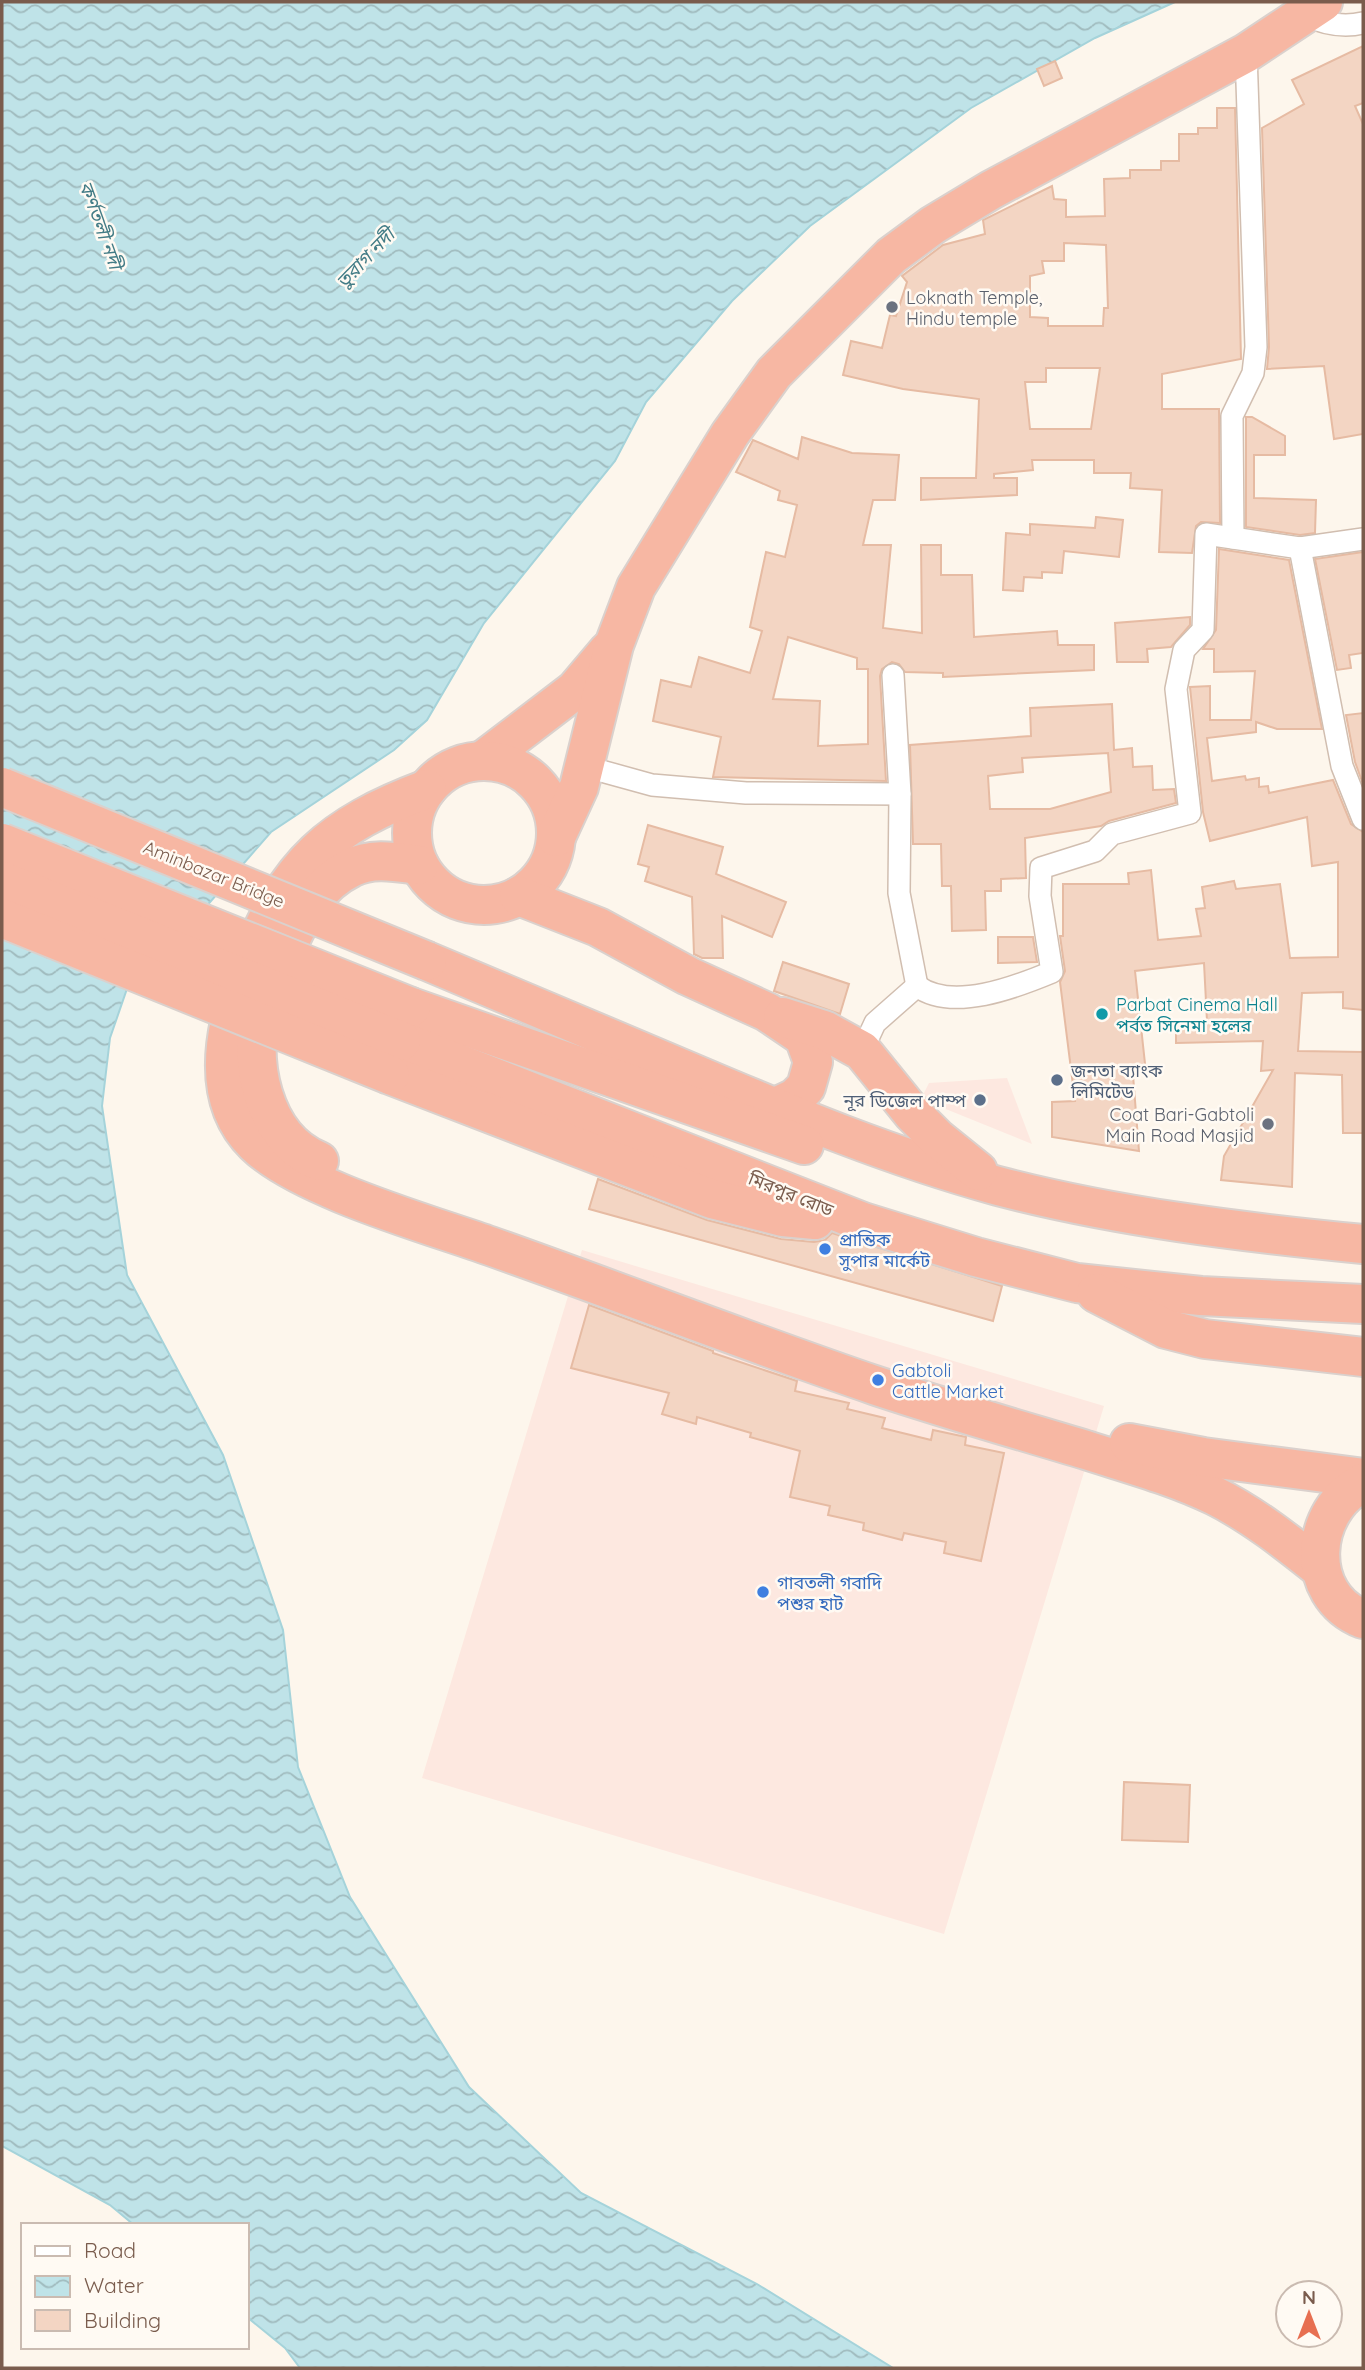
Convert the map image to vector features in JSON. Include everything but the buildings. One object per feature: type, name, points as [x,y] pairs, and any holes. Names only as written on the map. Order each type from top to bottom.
[{"type":"highway","points":[[427,789],[416,807],[412,826],[413,846],[419,865],[440,891],[470,904],[495,904],[519,896],[545,871],[579,788],[614,645],[636,587],[730,434],[775,373],[839,305],[891,256],[933,225],[991,190],[1246,53],[1314,9]]},
{"type":"highway","points":[[482,761],[575,690],[614,645]]},
{"type":"highway","points":[[598,927],[564,879],[554,846],[554,817],[547,799],[536,783],[520,771],[501,763],[482,761],[457,766],[427,789],[382,807],[342,829],[317,848],[297,869],[257,941],[228,1023],[225,1072],[229,1099],[252,1142],[279,1163],[314,1181],[402,1214],[879,1387],[1152,1471],[1215,1496],[1275,1533],[1321,1569]]},
{"type":"highway","name":"Aminbazar Bridge","points":[[2,787],[427,961],[774,1108]]},
{"type":"highway","points":[[2,843],[400,1041]]},
{"type":"highway","points":[[419,865],[367,862],[331,879],[312,899],[262,1005],[258,1065],[263,1091],[270,1114],[284,1136],[307,1156],[403,1194],[997,1407],[1111,1440],[1203,1457],[1363,1480]]},
{"type":"highway","points":[[2,881],[400,1041]]},
{"type":"highway","points":[[519,896],[598,927],[688,976],[767,1012],[824,1030],[862,1051],[937,1138],[997,1185]]},
{"type":"highway","points":[[2,918],[400,1041],[721,1118],[910,1178],[997,1185]]},
{"type":"highway","points":[[721,1118],[774,1108],[795,1098],[806,1087],[813,1062],[804,1037],[767,1012]]},
{"type":"highway","name":"মিরপুর রোড","points":[[400,1041],[863,1223],[1077,1283],[1201,1296],[1363,1304]]},
{"type":"highway","points":[[774,1108],[898,1155],[997,1185],[1146,1217],[1363,1244]]},
{"type":"highway","points":[[1077,1283],[1166,1329],[1205,1339],[1363,1357]]},
{"type":"highway","points":[[1361,1620],[1334,1595],[1321,1569],[1319,1547],[1324,1525],[1334,1505],[1363,1480]]},
{"type":"street","points":[[1314,9],[1321,22],[1349,26],[1363,23]]},
{"type":"street","points":[[1233,537],[1232,416],[1253,373],[1256,347],[1246,53]]},
{"type":"street","points":[[893,675],[900,794],[899,893],[917,986],[925,992],[969,998],[1018,986],[1052,972],[1040,896],[1041,867],[1095,851],[1112,834],[1190,813],[1176,689],[1184,650],[1203,630],[1206,534],[1300,548],[1363,539]]},
{"type":"street","points":[[1300,548],[1342,766],[1363,820]]},
{"type":"street","points":[[583,766],[665,786],[746,793],[900,794]]},
{"type":"street","points":[[862,1051],[876,1023],[917,986]]},
{"type":"shaded area","points":[[1007,1078],[1032,1144],[921,1099],[929,1083]]},
{"type":"shaded area","name":"গাবতলী গবাদি পশুর হাট","points":[[582,1250],[1104,1406],[944,1934],[422,1778]]},
{"type":"water","points":[[2,2],[1175,2],[1095,38],[971,108],[810,226],[732,301],[646,402],[615,461],[484,623],[427,720],[394,750],[271,832],[198,916],[139,954],[110,1038],[102,1106],[127,1275],[223,1455],[283,1630],[298,1767],[350,1897],[469,2087],[581,2193],[757,2284],[893,2368],[300,2368],[285,2348],[248,2318],[248,2223],[132,2223],[110,2205],[2,2146]]},
{"type":"place","name":"Loknath Temple, Hindu temple","points":[[892,307]]},
{"type":"place","name":"Parbat Cinema Hall পর্বত সিনেমা হলের","points":[[1102,1014]]},
{"type":"place","name":"জনতা ব্যাংক লিমিটেড","points":[[1057,1080]]},
{"type":"place","name":"নূর ডিজেল পাম্প","points":[[980,1100]]},
{"type":"place","name":"Coat Bari-Gabtoli Main Road Masjid","points":[[1268,1124]]},
{"type":"place","name":"প্রান্তিক সুপার মার্কেট","points":[[825,1249]]},
{"type":"place","name":"Gabtoli Cattle Market","points":[[878,1380]]},
{"type":"place","name":"গাবতলী গবাদি পশুর হাট","points":[[763,1592]]},
{"type":"water label","name":"কর্ণতলী নদী","points":[[101,225]]},
{"type":"water label","name":"তুরাগ নদী","points":[[365,258]]}]
